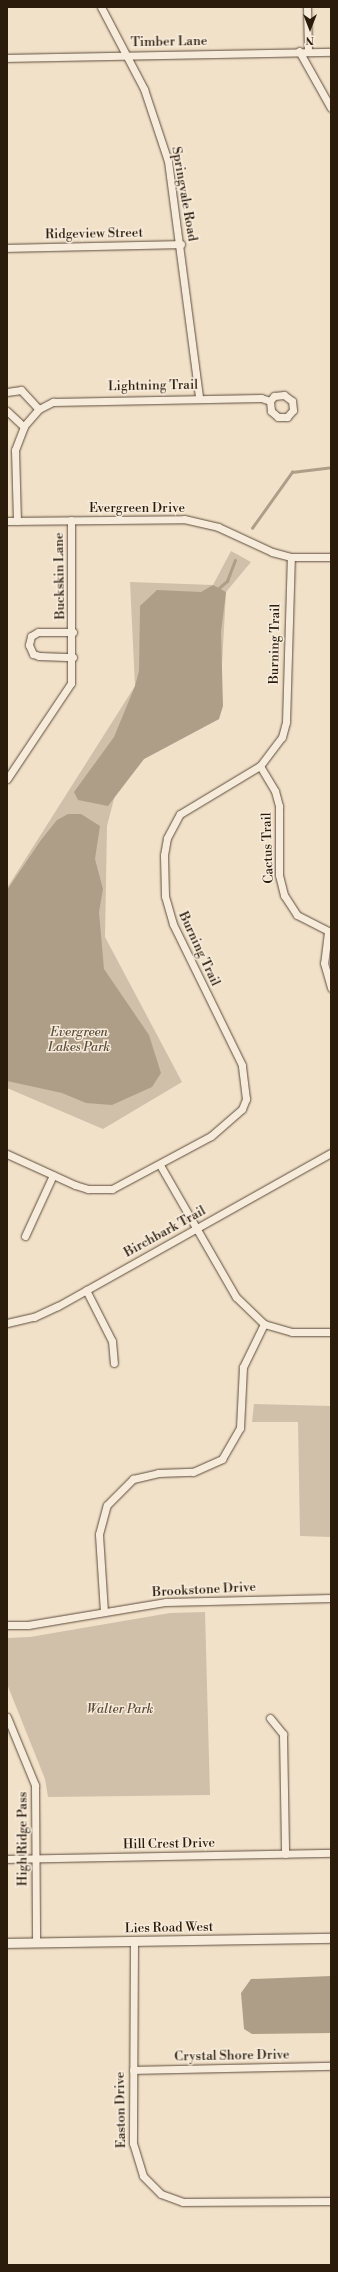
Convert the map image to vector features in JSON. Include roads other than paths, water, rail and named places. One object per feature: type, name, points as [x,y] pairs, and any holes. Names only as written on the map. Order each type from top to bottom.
[{"type":"street","name":"Springvale Road","points":[[101,7],[128,55],[160,131],[181,244],[199,398]]},
{"type":"street","points":[[307,7],[308,51]]},
{"type":"street","name":"Timber Lane","points":[[7,58],[299,51],[331,52]]},
{"type":"street","points":[[299,51],[331,108]]},
{"type":"street","name":"Ridgeview Street","points":[[7,248],[181,244]]},
{"type":"street","points":[[7,392],[21,390],[39,409]]},
{"type":"street","name":"Lightning Trail","points":[[17,521],[15,450],[24,427],[39,409],[59,400],[199,398],[270,401]]},
{"type":"street","points":[[7,411],[24,427]]},
{"type":"street","name":"Evergreen Drive","points":[[7,522],[71,520],[195,520],[290,557],[331,557]]},
{"type":"street","name":"Buckskin Lane","points":[[7,779],[68,690],[73,657],[71,520]]},
{"type":"street","name":"Burning Trail","points":[[7,1154],[53,1175],[100,1190],[124,1185],[160,1165],[237,1117],[246,1099],[240,1059],[173,924],[163,880],[165,845],[180,814],[260,766],[278,746],[286,722],[290,557]]},
{"type":"street","name":"Buckskin Lane","points":[[73,632],[38,632],[31,636],[29,645],[33,654],[39,656],[73,657]]},
{"type":"street","name":"Cactus Trail","points":[[260,766],[273,786],[279,806],[279,875],[284,895],[297,915],[330,932]]},
{"type":"street","points":[[330,932],[324,963],[331,988]]},
{"type":"street","name":"Birchbark Trail","points":[[7,1323],[42,1314],[331,1153]]},
{"type":"street","points":[[160,1165],[236,1297],[264,1324],[292,1332],[331,1332]]},
{"type":"street","points":[[24,1236],[53,1175]]},
{"type":"street","points":[[86,1290],[112,1341],[114,1363]]},
{"type":"street","points":[[104,1612],[99,1534],[107,1505],[133,1479],[158,1473],[193,1472],[222,1459],[240,1428],[243,1367],[264,1324]]},
{"type":"street","name":"Brookstone Drive","points":[[7,1625],[28,1625],[174,1601],[331,1598]]},
{"type":"street","name":"High Ridge Pass","points":[[7,1718],[35,1785],[36,1943]]},
{"type":"street","points":[[270,1718],[283,1734],[285,1854]]},
{"type":"street","points":[[7,1737],[14,1734]]},
{"type":"street","name":"Hill Crest Drive","points":[[7,1859],[331,1854]]},
{"type":"street","name":"Lies Road West","points":[[7,1943],[331,1938]]},
{"type":"street","name":"Easton Drive","points":[[134,1941],[134,2157],[143,2176],[161,2194],[191,2203],[331,2201]]},
{"type":"street","name":"Crystal Shore Drive","points":[[133,2070],[331,2066]]},
{"type":"waterway","points":[[252,528],[292,472],[331,467]]},
{"type":"waterway","points":[[219,588],[227,581],[235,560]]},
{"type":"park label","name":"Evergreen Lakes Park","points":[[79,1040]]},
{"type":"park label","name":"Walter Park","points":[[120,1709]]}]
